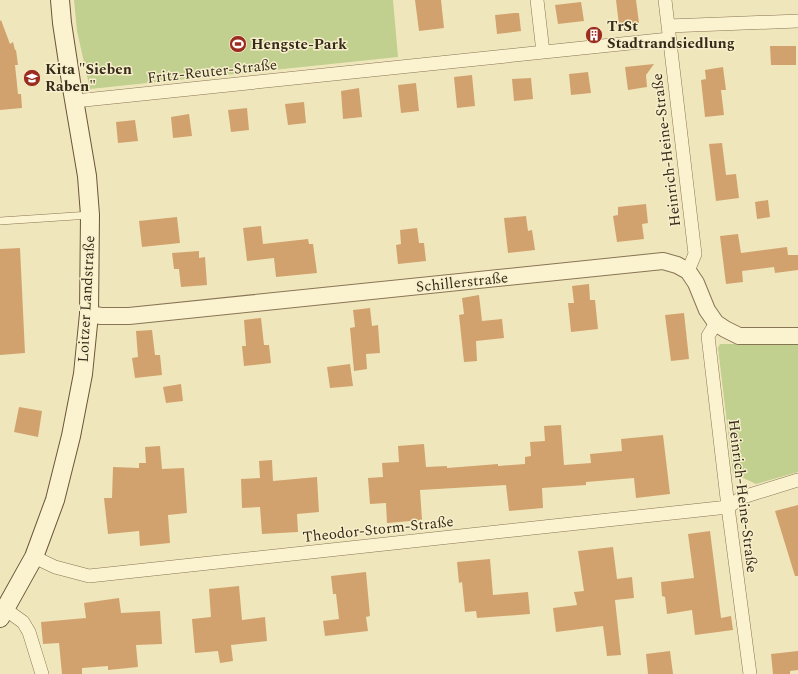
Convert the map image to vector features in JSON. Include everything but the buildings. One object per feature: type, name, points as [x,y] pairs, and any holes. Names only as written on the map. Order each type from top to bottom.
[{"type":"main road","name":"Loitzer Landstraße","points":[[3,614],[34,557],[55,500],[83,374],[89,314],[90,215],[88,176],[62,23],[60,0]]},
{"type":"street","points":[[537,0],[543,52]]},
{"type":"street","name":"Heinrich-Heine-Straße","points":[[665,0],[695,254],[688,271]]},
{"type":"street","points":[[668,26],[798,21]]},
{"type":"street","name":"Fritz-Reuter-Straße","points":[[75,101],[669,39]]},
{"type":"street","name":"Schillerstraße","points":[[89,314],[101,316],[129,316],[663,261],[677,265],[688,271]]},
{"type":"street","points":[[688,271],[696,283],[707,310],[716,323],[725,329],[739,336],[798,336]]},
{"type":"street","name":"Heinrich-Heine-Straße","points":[[716,323],[708,336],[728,507],[750,674]]},
{"type":"street","points":[[728,507],[743,497],[798,480]]},
{"type":"street","name":"Theodor-Storm-Straße","points":[[34,557],[55,567],[89,576],[728,507]]},
{"type":"street","points":[[3,614],[23,622],[30,632],[42,674]]},
{"type":"lane","points":[[0,221],[90,215]]},
{"type":"green space","name":"Hengste-Park","points":[[74,0],[393,0],[398,57],[90,89],[77,31]]},
{"type":"green space","points":[[720,344],[798,344],[798,472],[756,484],[733,473],[718,348]]},
{"type":"place","name":"TrSt Stadtrandsiedlung","points":[[594,35]]},
{"type":"place","name":"Hengste-Park","points":[[238,44]]},
{"type":"place","name":"Kita \"Sieben Raben\"","points":[[32,78]]}]
